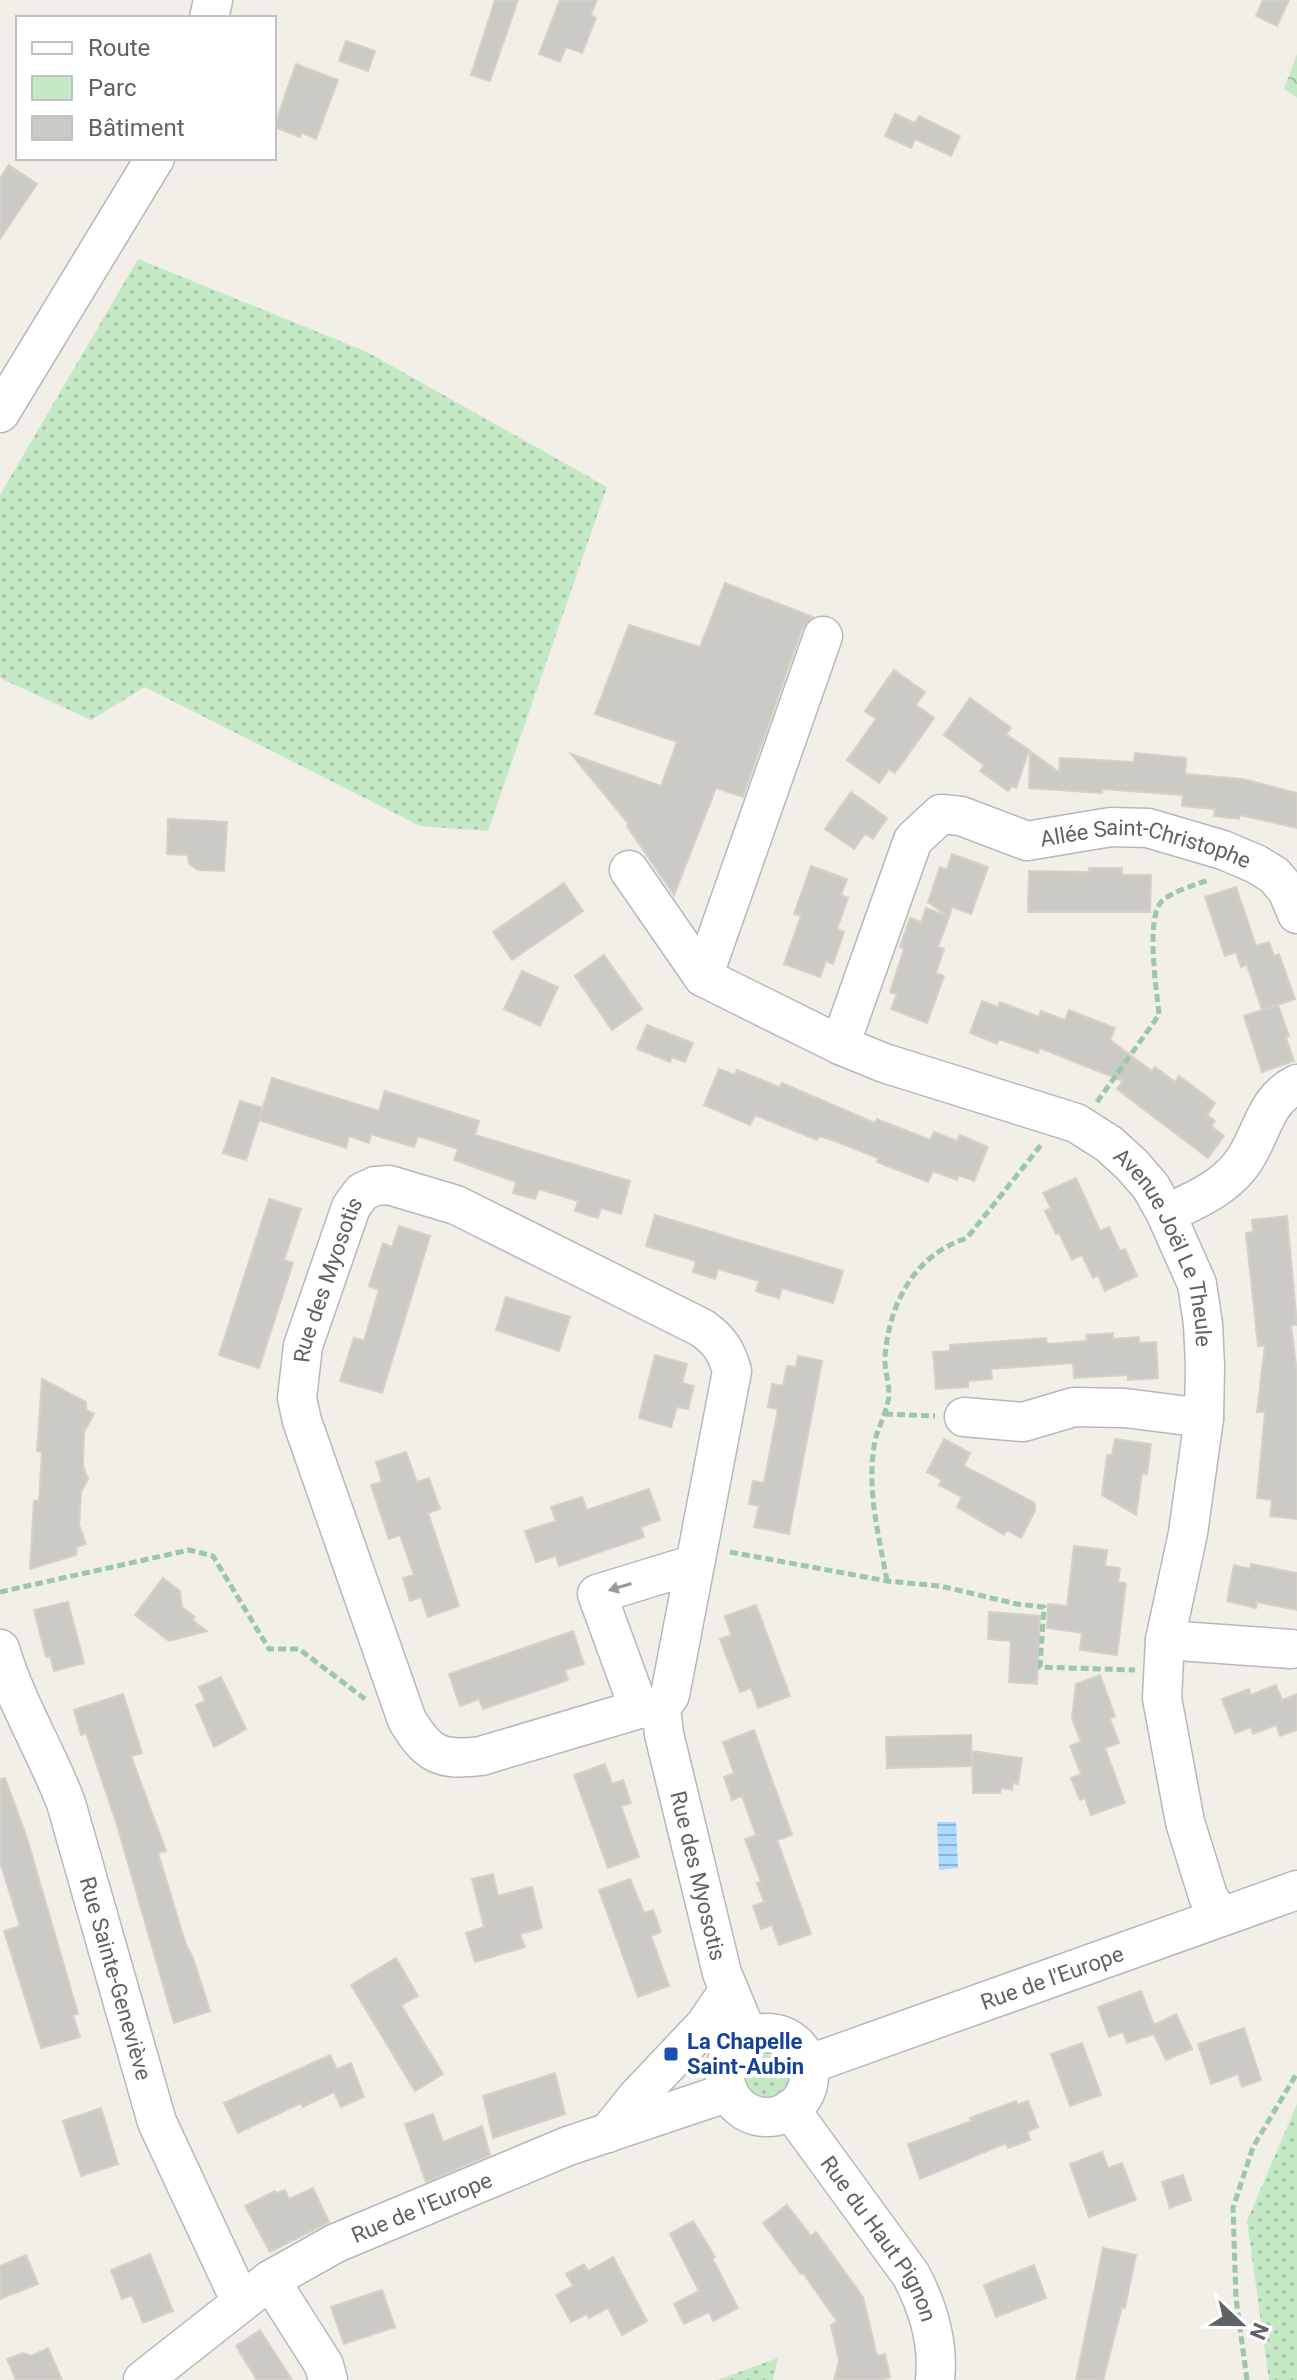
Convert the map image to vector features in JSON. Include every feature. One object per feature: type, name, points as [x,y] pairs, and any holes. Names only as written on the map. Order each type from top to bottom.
[{"type":"street","points":[[0,413],[154,160]]},
{"type":"street","points":[[703,977],[823,636]]},
{"type":"street","name":"Allée Saint-Christophe","points":[[840,1045],[913,840],[941,814],[961,816],[1027,841],[1111,827],[1148,828],[1223,850],[1256,864],[1274,875],[1287,890],[1297,914]]},
{"type":"street","name":"Avenue Joël Le Theule","points":[[629,870],[703,977],[840,1045],[884,1063],[1065,1120],[1109,1144],[1151,1187],[1197,1284],[1203,1324],[1204,1418],[1188,1533],[1163,1656],[1162,1698],[1185,1822],[1208,1896],[1220,1917]]},
{"type":"street","points":[[1166,1214],[1224,1184],[1242,1164],[1277,1098],[1297,1084]]},
{"type":"street","name":"Rue des Myosotis","points":[[389,1185],[456,1205],[702,1328],[719,1340],[732,1371],[696,1554],[670,1695],[650,1708],[481,1756],[444,1757],[427,1750],[407,1720],[395,1689],[302,1421],[297,1398],[303,1346],[351,1207],[362,1192],[375,1186],[389,1185]]},
{"type":"street","points":[[964,1417],[1023,1422],[1074,1407],[1086,1407],[1125,1408],[1204,1418]]},
{"type":"street","name":"Rue des Myosotis","points":[[696,1554],[597,1594],[667,1749],[722,1973],[749,2038]]},
{"type":"street","name":"Rue Sainte-Geneviève","points":[[0,1649],[9,1679],[66,1803],[157,2122],[256,2291],[324,2365],[328,2380]]},
{"type":"street","points":[[1163,1656],[1291,1649]]},
{"type":"street","name":"Rue de l'Europe","points":[[807,2065],[1297,1890]]},
{"type":"street","points":[[608,2133],[705,2025],[729,1990]]},
{"type":"street","points":[[767,2033],[784,2037],[799,2049],[807,2065],[807,2087],[801,2098],[790,2109],[775,2116],[755,2115],[739,2106],[729,2092],[725,2078],[727,2062],[735,2049],[749,2038],[767,2033]]},
{"type":"street","name":"Rue de l'Europe","points":[[143,2380],[256,2291],[336,2243],[568,2146],[729,2092]]},
{"type":"street","name":"Rue du Haut Pignon","points":[[790,2109],[911,2275],[924,2300],[933,2337],[935,2380]]},
{"type":"path","points":[[887,1581],[870,1484],[874,1443],[889,1396],[884,1359],[903,1289],[931,1256],[967,1238],[1065,1120],[1159,1015],[1153,938],[1156,912],[1161,902],[1208,880]]},
{"type":"path","points":[[885,1414],[964,1417]]},
{"type":"path","points":[[0,1592],[189,1550],[213,1556],[269,1649],[299,1649],[369,1702],[395,1689]]},
{"type":"path","points":[[696,1554],[940,1586],[1017,1604],[1044,1607],[1040,1667],[1163,1656]]},
{"type":"path","points":[[1247,2380],[1236,2298],[1233,2208],[1253,2147],[1297,2073]]},
{"type":"green space","points":[[1297,54],[1297,98],[1284,89]]},
{"type":"green space","points":[[138,259],[367,352],[607,487],[488,831],[420,826],[145,687],[91,720],[0,678],[0,495]]},
{"type":"green space","points":[[767,2047],[787,2055],[795,2075],[787,2095],[767,2103],[747,2095],[739,2075],[747,2055]]},
{"type":"green space","points":[[1297,2104],[1297,2380],[1269,2380],[1247,2221]]},
{"type":"green space","points":[[778,2358],[773,2380],[717,2380]]},
{"type":"water","points":[[937,1822],[956,1822],[958,1868],[939,1870]]},
{"type":"building","points":[[495,0],[518,0],[490,81],[471,75]]},
{"type":"building","points":[[560,0],[597,0],[591,15],[596,18],[582,53],[566,47],[560,62],[539,54]]},
{"type":"building","points":[[1263,0],[1289,0],[1277,26],[1256,16]]},
{"type":"building","points":[[346,41],[375,51],[368,71],[339,61]]},
{"type":"building","points":[[296,64],[338,80],[316,139],[276,128]]},
{"type":"building","points":[[895,114],[915,123],[919,116],[960,136],[951,156],[915,139],[911,148],[885,136]]},
{"type":"building","points":[[9,165],[37,184],[0,239],[0,178]]},
{"type":"building","points":[[725,583],[813,617],[802,629],[743,797],[716,788],[674,895],[627,826],[628,823],[571,754],[661,786],[677,742],[595,714],[629,625],[700,647]]},
{"type":"building","points":[[894,670],[925,692],[916,705],[934,718],[895,773],[889,769],[879,783],[847,760],[876,719],[865,711]]},
{"type":"building","points":[[970,698],[1011,728],[1006,734],[1029,750],[1016,788],[1012,786],[1008,791],[980,771],[984,765],[944,735]]},
{"type":"building","points":[[1030,751],[1059,772],[1060,758],[1134,762],[1135,753],[1186,758],[1185,774],[1243,779],[1297,793],[1297,828],[1240,815],[1239,819],[1214,816],[1215,809],[1182,806],[1183,795],[1029,788]]},
{"type":"building","points":[[851,792],[887,818],[873,839],[865,834],[854,849],[825,829]]},
{"type":"building","points":[[168,819],[227,822],[224,871],[198,870],[189,864],[188,855],[167,854]]},
{"type":"building","points":[[952,854],[988,867],[971,914],[952,907],[949,917],[928,902],[940,867],[947,870]]},
{"type":"building","points":[[811,866],[847,879],[841,895],[848,898],[837,929],[844,932],[833,964],[826,961],[820,977],[784,964],[801,916],[794,914]]},
{"type":"building","points":[[1089,868],[1122,868],[1122,875],[1151,875],[1150,912],[1028,912],[1029,871],[1089,872]]},
{"type":"building","points":[[564,883],[583,911],[512,960],[493,932]]},
{"type":"building","points":[[1236,887],[1256,946],[1269,942],[1274,956],[1279,954],[1295,999],[1262,1010],[1247,965],[1241,967],[1236,952],[1225,956],[1205,897]]},
{"type":"building","points":[[926,908],[949,917],[938,947],[944,949],[936,973],[944,976],[927,1023],[891,1009],[897,994],[890,992],[910,918],[921,922]]},
{"type":"building","points":[[604,955],[642,1009],[612,1030],[575,976]]},
{"type":"building","points":[[522,971],[558,987],[540,1026],[504,1009]]},
{"type":"building","points":[[982,1001],[998,1007],[1000,1002],[1039,1017],[1041,1011],[1065,1020],[1069,1010],[1115,1028],[1110,1040],[1152,1071],[1155,1067],[1175,1082],[1179,1076],[1215,1103],[1207,1115],[1215,1121],[1211,1126],[1224,1136],[1208,1158],[1117,1089],[1123,1081],[1040,1048],[1038,1053],[999,1039],[997,1044],[970,1033]]},
{"type":"building","points":[[1278,1005],[1294,1061],[1262,1072],[1244,1016]]},
{"type":"building","points":[[647,1025],[693,1043],[685,1062],[672,1057],[670,1062],[637,1049]]},
{"type":"building","points":[[719,1069],[735,1075],[737,1070],[779,1087],[782,1083],[875,1123],[877,1119],[930,1140],[934,1132],[957,1141],[960,1135],[988,1147],[974,1181],[959,1175],[957,1180],[933,1171],[928,1182],[835,1141],[819,1136],[817,1140],[755,1115],[750,1125],[704,1105]]},
{"type":"building","points":[[272,1078],[379,1111],[385,1091],[479,1121],[475,1135],[630,1181],[621,1214],[601,1208],[598,1218],[575,1211],[578,1201],[539,1189],[535,1199],[513,1193],[516,1182],[454,1160],[458,1149],[418,1136],[414,1147],[371,1134],[369,1143],[349,1136],[346,1148],[259,1120]]},
{"type":"building","points":[[240,1101],[263,1108],[246,1160],[223,1153]]},
{"type":"building","points":[[1076,1178],[1100,1231],[1109,1227],[1120,1251],[1125,1249],[1137,1276],[1105,1291],[1098,1275],[1093,1278],[1082,1255],[1072,1260],[1045,1211],[1051,1208],[1043,1193]]},
{"type":"building","points":[[269,1199],[301,1209],[284,1260],[293,1263],[259,1368],[219,1355]]},
{"type":"building","points":[[655,1215],[843,1271],[833,1303],[782,1288],[779,1298],[768,1295],[756,1291],[759,1281],[718,1269],[715,1279],[693,1272],[696,1261],[646,1246]]},
{"type":"building","points":[[1287,1216],[1297,1325],[1291,1325],[1297,1373],[1297,1519],[1270,1516],[1272,1500],[1257,1498],[1265,1412],[1257,1412],[1265,1345],[1258,1346],[1246,1233],[1253,1232],[1252,1220]]},
{"type":"building","points":[[399,1226],[430,1236],[382,1393],[340,1381],[354,1338],[364,1341],[379,1290],[369,1286],[383,1243],[392,1247]]},
{"type":"building","points":[[506,1297],[570,1317],[559,1351],[496,1330]]},
{"type":"building","points":[[1113,1333],[1113,1339],[1139,1337],[1139,1343],[1156,1342],[1158,1378],[1128,1380],[1128,1375],[1074,1378],[1073,1363],[991,1369],[992,1379],[968,1381],[968,1387],[936,1389],[933,1352],[950,1351],[950,1345],[1046,1338],[1047,1344],[1087,1341],[1086,1335]]},
{"type":"building","points":[[655,1355],[687,1364],[682,1383],[694,1386],[688,1409],[677,1407],[671,1427],[639,1418]]},
{"type":"building","points":[[798,1356],[822,1361],[789,1534],[754,1527],[759,1506],[749,1504],[753,1481],[764,1483],[778,1409],[768,1407],[772,1384],[783,1386],[787,1366],[796,1367]]},
{"type":"building","points":[[42,1379],[86,1402],[86,1410],[94,1414],[84,1432],[83,1465],[88,1479],[81,1492],[79,1525],[86,1544],[77,1547],[76,1555],[30,1569],[34,1501],[39,1501],[42,1452],[37,1451]]},
{"type":"building","points":[[944,1439],[970,1453],[964,1466],[1035,1503],[1035,1511],[1021,1538],[1007,1530],[1004,1535],[957,1507],[962,1497],[939,1485],[942,1480],[927,1472]]},
{"type":"building","points":[[1115,1439],[1151,1444],[1147,1474],[1142,1473],[1136,1515],[1102,1495],[1107,1455],[1112,1455]]},
{"type":"building","points":[[406,1452],[417,1482],[429,1478],[440,1509],[428,1513],[459,1606],[428,1617],[421,1597],[410,1601],[403,1578],[414,1575],[400,1535],[389,1539],[371,1485],[382,1482],[376,1462]]},
{"type":"building","points":[[649,1489],[660,1520],[641,1527],[644,1537],[559,1566],[556,1556],[536,1562],[525,1531],[556,1521],[551,1507],[582,1497],[587,1510]]},
{"type":"building","points":[[1074,1546],[1107,1550],[1105,1566],[1120,1568],[1118,1582],[1126,1583],[1117,1655],[1080,1650],[1082,1633],[1047,1628],[1048,1604],[1067,1606]]},
{"type":"building","points":[[1251,1564],[1297,1573],[1297,1610],[1257,1602],[1256,1608],[1227,1601],[1234,1565],[1250,1569]]},
{"type":"building","points":[[163,1578],[180,1591],[182,1607],[195,1617],[192,1620],[207,1631],[169,1641],[135,1615]]},
{"type":"building","points":[[68,1602],[84,1663],[54,1671],[50,1656],[46,1657],[34,1610]]},
{"type":"building","points":[[756,1605],[790,1696],[758,1708],[751,1688],[740,1692],[720,1639],[731,1635],[725,1616]]},
{"type":"building","points":[[989,1612],[1040,1616],[1037,1684],[1009,1682],[1011,1641],[988,1639]]},
{"type":"building","points":[[573,1631],[584,1664],[565,1670],[568,1680],[483,1709],[479,1699],[460,1706],[449,1674]]},
{"type":"building","points":[[1100,1675],[1115,1716],[1110,1719],[1119,1743],[1105,1748],[1125,1803],[1091,1815],[1085,1798],[1080,1800],[1071,1778],[1081,1774],[1070,1746],[1081,1742],[1072,1718],[1076,1684]]},
{"type":"building","points":[[221,1677],[246,1729],[214,1747],[196,1705],[205,1701],[199,1687]]},
{"type":"building","points":[[1276,1685],[1282,1700],[1297,1694],[1297,1730],[1280,1736],[1276,1725],[1253,1734],[1251,1727],[1235,1733],[1222,1699],[1249,1689],[1251,1695]]},
{"type":"building","points":[[123,1694],[142,1753],[131,1756],[166,1851],[158,1853],[210,2011],[174,2023],[117,1825],[86,1733],[81,1735],[74,1710]]},
{"type":"building","points":[[754,1730],[792,1835],[777,1840],[811,1934],[779,1945],[772,1925],[761,1929],[753,1906],[764,1902],[757,1883],[761,1882],[745,1839],[756,1835],[742,1796],[732,1800],[724,1777],[734,1773],[723,1742]]},
{"type":"building","points":[[971,1735],[972,1766],[887,1768],[886,1737]]},
{"type":"building","points":[[972,1751],[1022,1758],[1018,1784],[1013,1783],[1012,1790],[1001,1788],[1000,1793],[973,1793]]},
{"type":"building","points":[[605,1764],[612,1784],[623,1780],[631,1803],[621,1806],[639,1857],[608,1868],[574,1775]]},
{"type":"building","points":[[5,1778],[27,1838],[78,2014],[73,2015],[80,2037],[41,2048],[4,1931],[20,1926],[0,1862],[0,1779]]},
{"type":"building","points":[[493,1874],[498,1896],[532,1887],[542,1928],[520,1934],[525,1947],[475,1962],[466,1933],[484,1927],[472,1879]]},
{"type":"building","points":[[630,1879],[644,1913],[653,1910],[661,1932],[651,1936],[669,1986],[638,1997],[599,1890]]},
{"type":"building","points":[[396,1958],[418,1996],[401,2005],[443,2074],[415,2091],[351,1985]]},
{"type":"building","points":[[1141,1991],[1154,2025],[1176,2014],[1192,2049],[1166,2060],[1154,2034],[1127,2043],[1123,2032],[1109,2037],[1098,2007]]},
{"type":"building","points":[[1244,2028],[1261,2080],[1242,2087],[1238,2074],[1211,2084],[1198,2044]]},
{"type":"building","points":[[1082,2043],[1101,2095],[1070,2106],[1051,2054]]},
{"type":"building","points":[[330,2055],[337,2069],[351,2063],[364,2097],[341,2107],[334,2092],[303,2107],[301,2103],[238,2133],[224,2103]]},
{"type":"building","points":[[555,2073],[565,2114],[493,2138],[483,2096]]},
{"type":"building","points":[[1016,2101],[1017,2105],[1028,2101],[1038,2127],[1027,2132],[1030,2140],[1008,2148],[1006,2143],[920,2179],[908,2144]]},
{"type":"building","points":[[101,2108],[118,2164],[81,2176],[63,2121]]},
{"type":"building","points":[[433,2114],[443,2142],[482,2126],[490,2155],[426,2182],[405,2124]]},
{"type":"building","points":[[1102,2152],[1108,2168],[1122,2163],[1136,2200],[1089,2217],[1070,2164]]},
{"type":"building","points":[[1183,2175],[1191,2200],[1170,2208],[1162,2182]]},
{"type":"building","points":[[313,2188],[329,2222],[270,2252],[245,2206],[275,2191],[285,2190],[289,2199]]},
{"type":"building","points":[[787,2205],[811,2236],[816,2232],[863,2297],[877,2356],[885,2354],[890,2377],[881,2380],[834,2380],[839,2361],[831,2325],[837,2321],[763,2223]]},
{"type":"building","points":[[693,2221],[715,2257],[712,2258],[738,2308],[713,2321],[709,2312],[684,2324],[674,2304],[699,2291],[670,2234]]},
{"type":"building","points":[[1103,2248],[1136,2255],[1125,2308],[1122,2307],[1103,2380],[1076,2380]]},
{"type":"building","points":[[150,2254],[173,2311],[143,2323],[132,2295],[122,2299],[111,2270]]},
{"type":"building","points":[[26,2255],[38,2284],[0,2299],[0,2266]]},
{"type":"building","points":[[613,2257],[647,2321],[622,2335],[608,2308],[589,2318],[587,2314],[571,2322],[556,2295],[573,2286],[566,2274],[584,2264],[588,2271]]},
{"type":"building","points":[[1034,2265],[1046,2298],[996,2317],[984,2285]]},
{"type":"building","points":[[382,2290],[395,2327],[344,2344],[331,2307]]},
{"type":"building","points":[[260,2330],[292,2380],[257,2380],[236,2346]]},
{"type":"building","points":[[48,2348],[62,2380],[16,2380],[7,2359],[23,2353],[31,2356]]},
{"type":"place","name":"La Chapelle Saint-Aubin","points":[[671,2054]]}]
